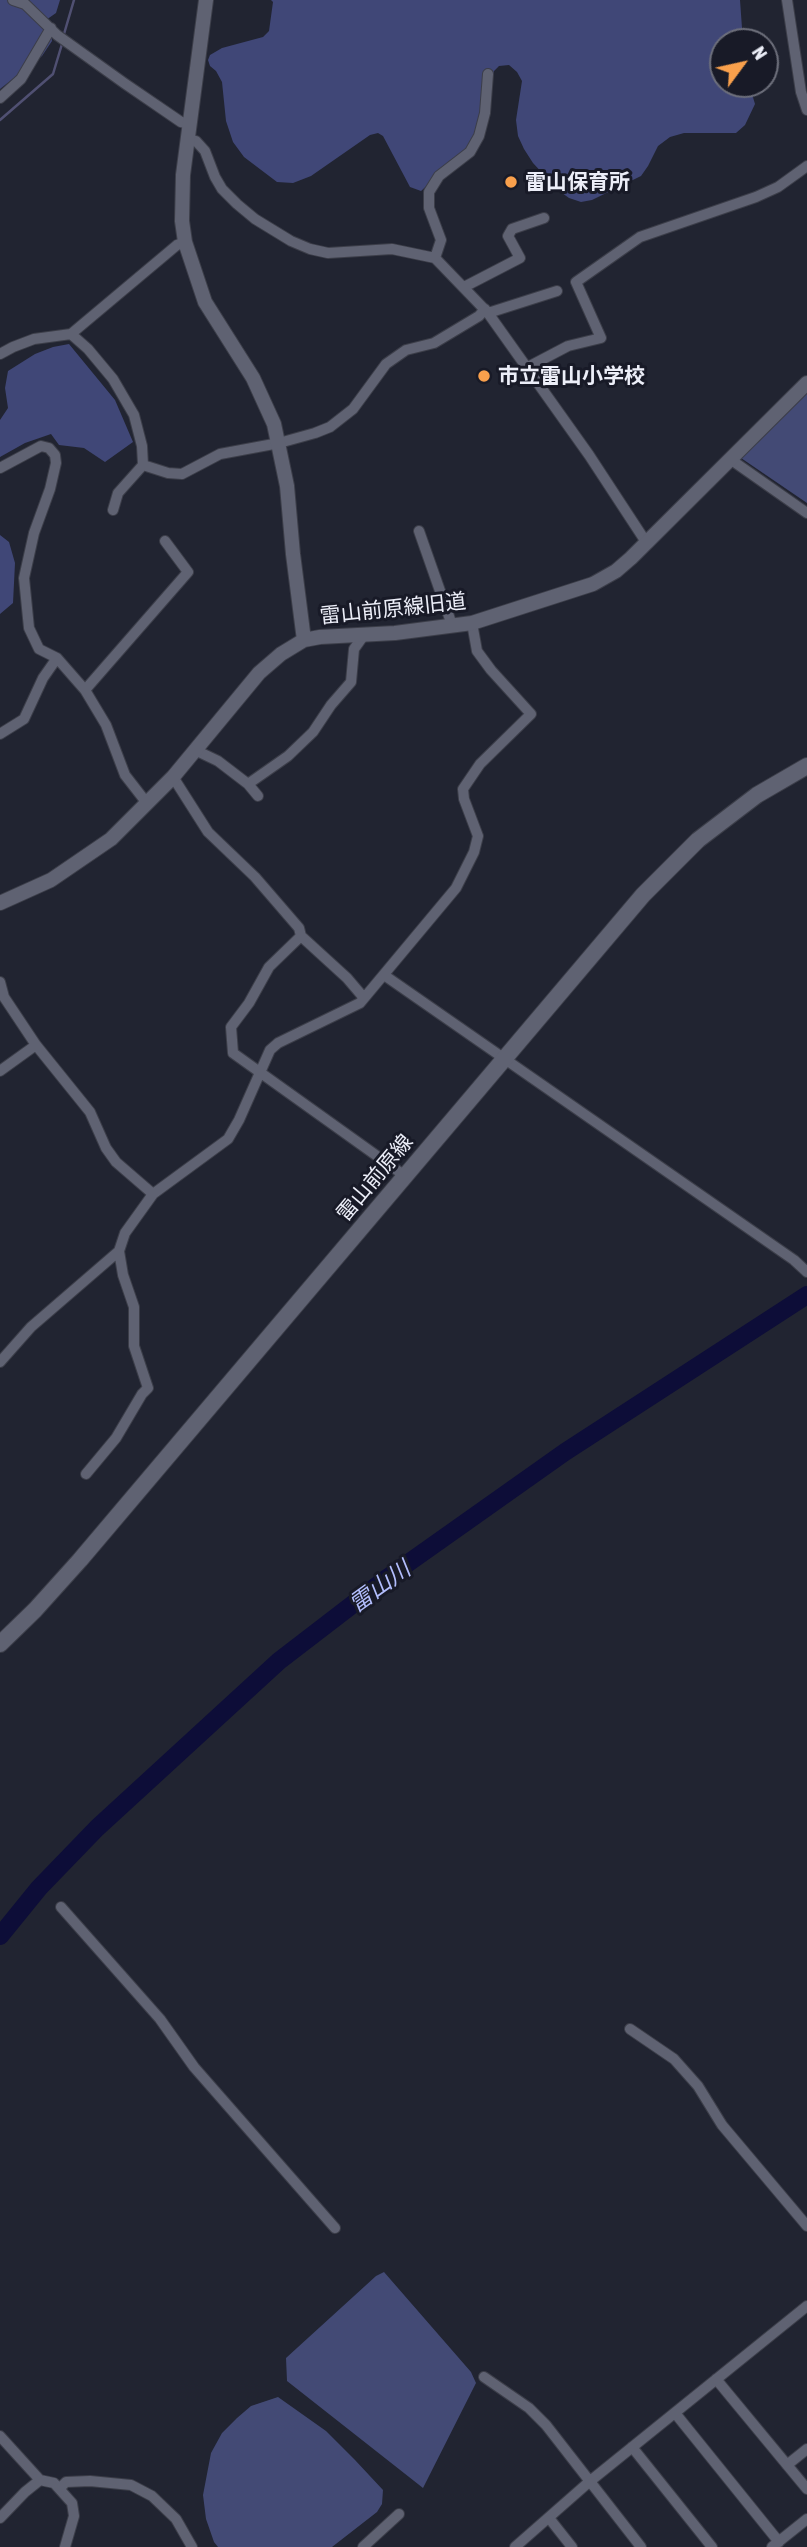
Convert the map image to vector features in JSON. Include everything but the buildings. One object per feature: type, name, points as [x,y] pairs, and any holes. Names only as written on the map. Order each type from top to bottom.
[{"type":"main road","name":"雷山前原線","points":[[0,1644],[36,1610],[80,1560],[643,895],[698,840],[742,806],[807,766]]},
{"type":"street","points":[[13,0],[25,4],[70,45],[181,122],[205,150],[215,177],[230,197],[255,219],[290,241],[328,253],[392,249],[435,258],[486,311],[637,524],[646,542]]},
{"type":"street","points":[[206,0],[182,203],[185,242],[205,302],[260,391],[279,443],[287,486],[304,640]]},
{"type":"street","points":[[787,0],[801,92],[807,110]]},
{"type":"street","points":[[0,98],[21,79],[54,31]]},
{"type":"street","points":[[435,258],[441,240],[429,208],[429,192],[439,176],[470,152],[479,136],[485,113],[488,74]]},
{"type":"street","points":[[528,368],[568,346],[601,338],[576,282],[640,237],[756,197],[778,187],[807,166]]},
{"type":"street","points":[[464,287],[520,258],[508,236],[512,229],[544,218]]},
{"type":"street","points":[[0,354],[34,339],[71,334],[177,245],[185,242]]},
{"type":"street","points":[[143,465],[168,473],[182,474],[220,454],[279,443],[330,427],[353,409],[386,364],[406,350],[434,343],[486,311],[557,291]]},
{"type":"street","points":[[71,334],[88,349],[113,379],[134,415],[142,446],[143,465],[118,493],[113,510]]},
{"type":"street","name":"雷山前原線旧道","points":[[0,903],[51,880],[111,839],[173,777],[260,673],[282,654],[304,640],[472,623],[593,584],[616,571],[807,383]]},
{"type":"street","points":[[0,468],[41,446],[50,448],[56,458],[50,489],[28,555],[24,578],[26,618],[39,649],[57,658],[85,690],[106,725],[125,775],[146,802]]},
{"type":"street","points":[[730,459],[807,513]]},
{"type":"street","points":[[419,531],[452,625]]},
{"type":"street","points":[[85,690],[188,572],[165,541]]},
{"type":"street","points":[[86,1474],[116,1438],[148,1388],[134,1346],[134,1307],[123,1275],[119,1251],[125,1233],[153,1194],[228,1139],[239,1121],[270,1050],[278,1043],[360,1003],[456,888],[474,852],[478,836],[464,799],[464,789],[480,764],[531,714],[477,651],[472,623]]},
{"type":"street","points":[[248,784],[288,756],[313,732],[351,682],[354,649],[364,635]]},
{"type":"street","points":[[0,734],[24,719],[43,678],[57,658]]},
{"type":"street","points":[[195,750],[218,761],[248,784],[258,796]]},
{"type":"street","points":[[173,777],[208,832],[255,877],[299,928],[301,936],[347,978],[364,998]]},
{"type":"street","points":[[301,936],[269,967],[249,1003],[231,1027],[233,1053],[405,1175]]},
{"type":"street","points":[[384,975],[806,1270]]},
{"type":"street","points":[[0,982],[4,998],[36,1045],[90,1112],[106,1148],[116,1162],[153,1194]]},
{"type":"street","points":[[0,1071],[36,1045]]},
{"type":"street","points":[[0,1363],[31,1327],[119,1251]]},
{"type":"street","points":[[61,1907],[160,2019],[194,2067],[335,2228]]},
{"type":"street","points":[[630,2029],[674,2059],[698,2087],[722,2125],[807,2226]]},
{"type":"street","points":[[515,2547],[589,2482],[807,2306]]},
{"type":"street","points":[[484,2377],[529,2407],[546,2425],[641,2547]]},
{"type":"street","points":[[716,2379],[807,2489]]},
{"type":"street","points":[[675,2413],[776,2544],[807,2519]]},
{"type":"street","points":[[0,2436],[40,2480],[54,2483],[72,2503],[74,2516],[65,2547]]},
{"type":"street","points":[[632,2447],[712,2547]]},
{"type":"street","points":[[787,2465],[807,2449]]},
{"type":"street","points":[[0,2518],[40,2480]]},
{"type":"street","points":[[60,2488],[66,2482],[90,2481],[131,2485],[152,2496],[176,2519],[192,2547]]},
{"type":"street","points":[[363,2547],[399,2514]]},
{"type":"street","points":[[549,2518],[572,2547]]},
{"type":"shaded area","points":[[0,0],[60,0],[56,13],[46,20],[52,41],[42,56],[0,89]]},
{"type":"shaded area","points":[[271,0],[740,0],[742,28],[709,28],[709,98],[753,98],[755,104],[745,125],[736,133],[684,133],[670,137],[658,146],[641,176],[592,200],[581,202],[558,190],[524,149],[518,136],[516,120],[522,81],[509,65],[499,66],[494,71],[474,138],[467,149],[421,191],[410,187],[383,136],[378,133],[370,135],[311,176],[293,183],[277,182],[244,157],[233,142],[226,121],[222,82],[208,60],[210,55],[222,48],[263,37],[269,31],[273,2]]},
{"type":"shaded area","points":[[69,344],[115,400],[133,442],[105,462],[84,448],[59,445],[51,434],[25,443],[0,457],[0,420],[8,408],[5,388],[8,371],[35,354]]},
{"type":"shaded area","points":[[807,387],[807,503],[741,458]]},
{"type":"shaded area","points":[[0,535],[9,542],[15,563],[13,603],[0,614]]},
{"type":"shaded area","points":[[384,2272],[471,2372],[476,2383],[423,2488],[287,2381],[286,2358],[376,2276]]},
{"type":"shaded area","points":[[278,2397],[326,2431],[355,2460],[383,2490],[382,2504],[377,2512],[332,2547],[218,2547],[206,2519],[203,2495],[211,2453],[222,2433],[251,2406]]},
{"type":"waterway","points":[[64,34],[74,0]]},
{"type":"waterway","points":[[0,120],[53,74],[62,44]]},
{"type":"waterway","name":"雷山川","points":[[0,1936],[39,1888],[97,1828],[279,1661],[387,1578],[565,1452],[807,1295]]},
{"type":"place","name":"雷山保育所","points":[[511,182]]},
{"type":"place","name":"市立雷山小学校","points":[[484,376]]}]
